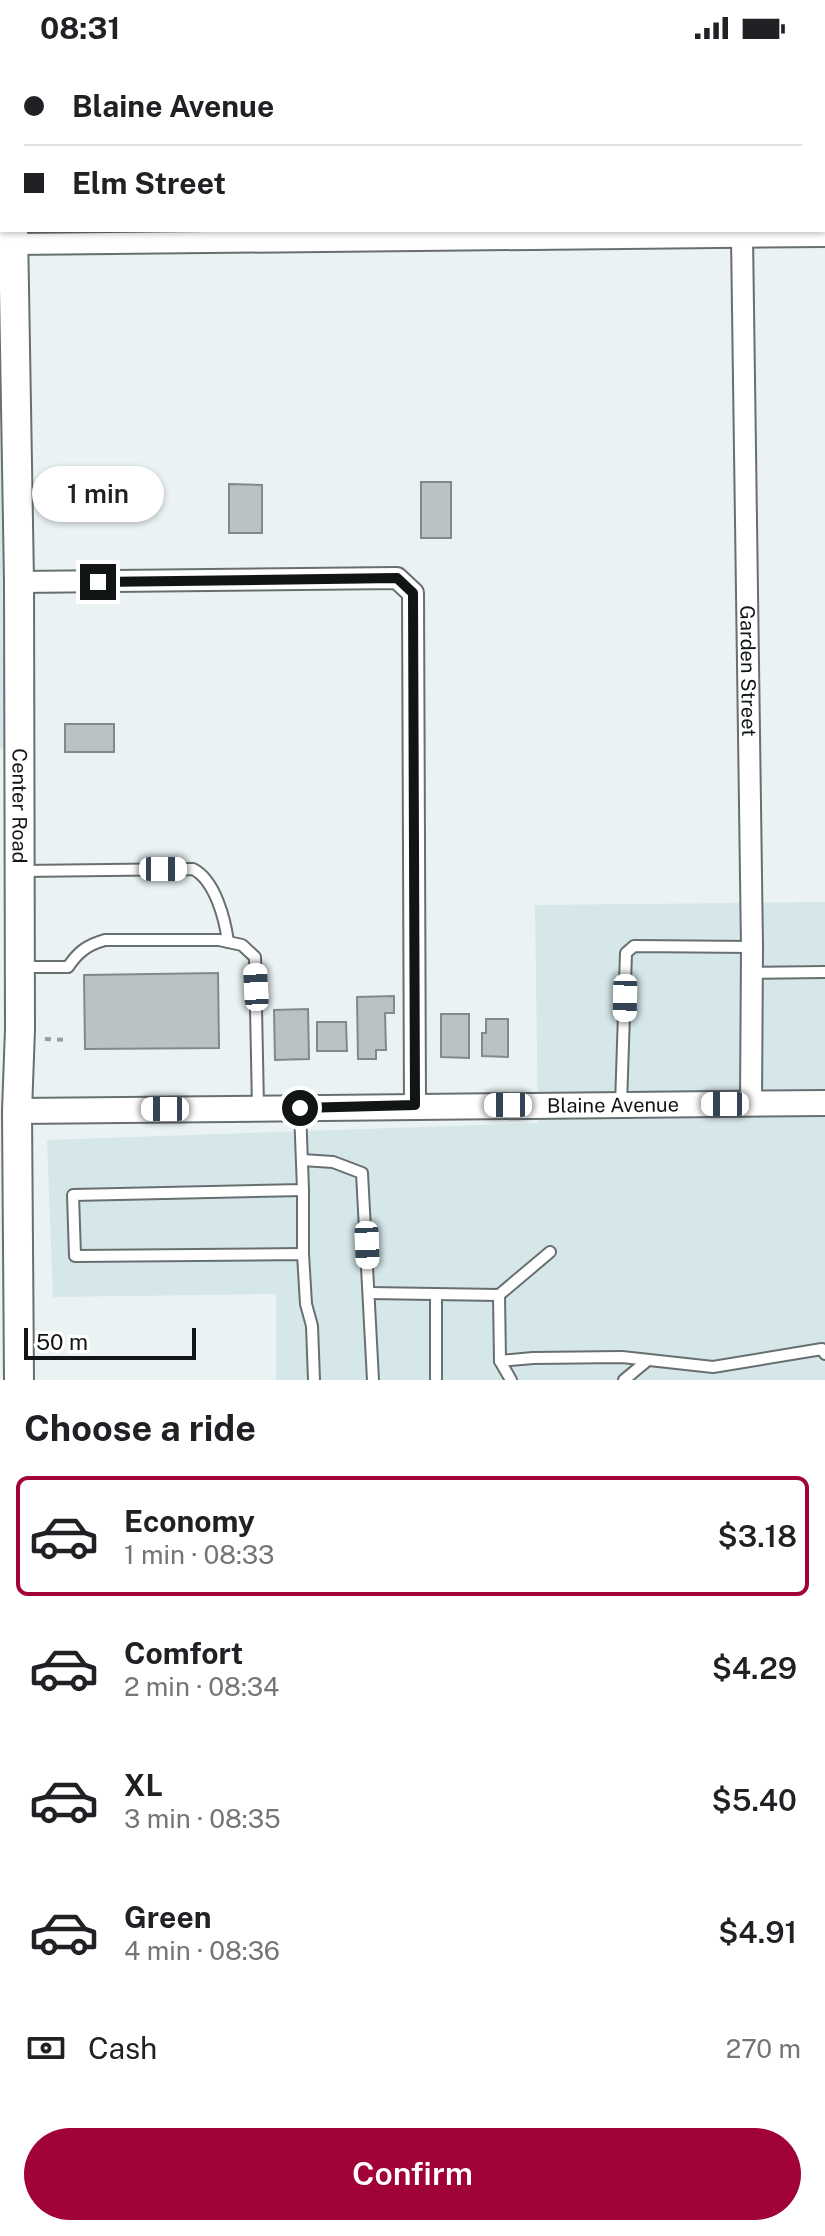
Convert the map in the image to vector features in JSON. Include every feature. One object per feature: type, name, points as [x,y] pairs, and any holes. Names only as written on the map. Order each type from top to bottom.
[{"type":"main road","name":"Center Road","points":[[14,237],[8,330],[14,582],[10,716],[15,839],[20,871],[21,1032],[13,1228],[19,1380]]},
{"type":"street","points":[[14,237],[825,236]]},
{"type":"street","name":"Garden Street","points":[[742,237],[752,947],[751,1104]]},
{"type":"street","points":[[14,582],[397,578],[413,593],[415,1105]]},
{"type":"street","name":"Blaine Avenue","points":[[17,1111],[825,1103]]},
{"type":"lane","points":[[20,871],[193,869],[208,882],[226,925],[228,942]]},
{"type":"lane","points":[[20,967],[68,967],[89,944],[105,940],[219,940],[242,945],[255,957],[258,1108]]},
{"type":"lane","points":[[621,1105],[626,953],[634,946],[752,947]]},
{"type":"lane","points":[[752,973],[825,972]]},
{"type":"lane","points":[[300,1108],[303,1254],[306,1304],[312,1326],[314,1380]]},
{"type":"lane","points":[[302,1160],[333,1162],[362,1173],[373,1380]]},
{"type":"lane","points":[[303,1190],[73,1195],[75,1256],[303,1254]]},
{"type":"lane","points":[[369,1293],[499,1295],[550,1252]]},
{"type":"lane","points":[[436,1294],[436,1380]]},
{"type":"lane","points":[[499,1295],[500,1361],[511,1380]]},
{"type":"lane","points":[[500,1361],[622,1357],[713,1367],[822,1349],[825,1354]]},
{"type":"lane","points":[[624,1380],[648,1360]]},
{"type":"path","points":[[21,1032],[68,1040]]},
{"type":"shaded area","points":[[15,290],[20,745],[0,749],[0,291]]},
{"type":"shaded area","points":[[825,902],[825,1380],[276,1380],[276,1294],[53,1297],[47,1140],[538,1123],[535,905]]},
{"type":"building","points":[[421,482],[451,482],[451,538],[421,538]]},
{"type":"building","points":[[229,484],[262,485],[262,533],[229,533]]},
{"type":"building","points":[[65,724],[114,724],[114,752],[65,752]]},
{"type":"building","points":[[218,973],[219,1048],[85,1049],[84,975]]},
{"type":"building","points":[[394,996],[394,1013],[385,1013],[386,1050],[376,1050],[376,1059],[358,1059],[357,997]]},
{"type":"building","points":[[308,1009],[309,1059],[275,1060],[274,1010]]},
{"type":"building","points":[[441,1014],[469,1014],[469,1058],[441,1057]]},
{"type":"building","points":[[486,1019],[508,1019],[508,1057],[482,1056],[482,1033],[486,1033]]},
{"type":"building","points":[[317,1022],[346,1022],[347,1051],[317,1051]]},
{"type":"route","points":[[98,582],[397,578],[413,593],[415,1105],[300,1108]]}]
